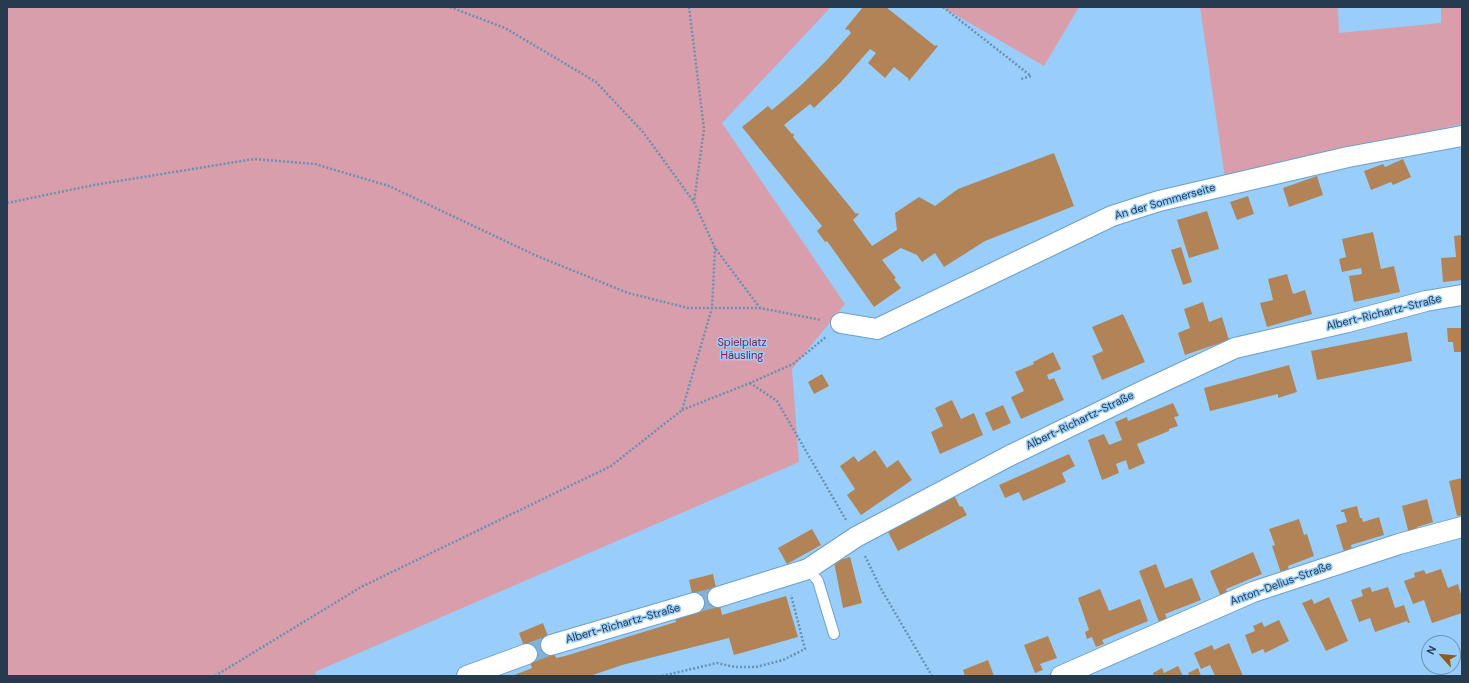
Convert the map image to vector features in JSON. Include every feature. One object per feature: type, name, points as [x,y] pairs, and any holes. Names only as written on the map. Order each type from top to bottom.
[{"type":"street","name":"An der Sommerseite","points":[[841,323],[877,329],[1112,216],[1159,201],[1348,157],[1462,136]]},
{"type":"street","name":"Albert-Richartz-Straße","points":[[718,597],[808,569],[856,537],[1009,456],[1235,348],[1348,322],[1426,301],[1462,295]]},
{"type":"street","name":"Anton-Delius-Straße","points":[[1061,676],[1253,592],[1399,544],[1462,527]]},
{"type":"street","name":"Albert-Richartz-Straße","points":[[551,645],[694,603]]},
{"type":"street","points":[[467,676],[527,654]]},
{"type":"lane","points":[[808,569],[818,581],[834,634]]},
{"type":"path","points":[[450,7],[505,28],[596,82],[643,132],[694,202],[715,248],[760,308]]},
{"type":"path","points":[[689,7],[704,130],[694,202]]},
{"type":"path","points":[[944,7],[1031,76],[1021,79]]},
{"type":"path","points":[[7,203],[94,185],[254,159],[315,164],[389,186],[537,256],[628,294],[688,308],[760,308],[841,323]]},
{"type":"path","points":[[682,410],[712,308],[715,248]]},
{"type":"path","points":[[215,676],[361,587],[611,466],[682,410],[793,364],[841,323]]},
{"type":"path","points":[[750,383],[777,401],[813,462]]},
{"type":"path","points":[[662,676],[717,663],[735,667],[756,667],[783,660],[805,649],[786,576]]},
{"type":"path","points":[[880,587],[932,676]]},
{"type":"green space","name":"Spielplatz Häusling","points":[[7,7],[831,7],[722,123],[845,304],[792,369],[799,462],[315,672],[317,676],[7,676]]},
{"type":"green space","points":[[942,7],[1079,7],[1044,66]]},
{"type":"green space","points":[[1200,7],[1338,7],[1339,33],[1441,23],[1441,7],[1462,7],[1462,124],[1257,169],[1225,178]]},
{"type":"building","points":[[863,7],[886,7],[935,46],[938,46],[909,81],[909,79],[894,67],[885,78],[868,63],[876,53],[870,49],[841,82],[814,108],[810,104],[784,125],[792,134],[793,133],[793,137],[856,214],[859,214],[853,220],[872,246],[897,230],[895,213],[919,197],[935,206],[958,189],[1054,153],[1074,206],[985,241],[944,267],[935,253],[922,262],[917,255],[901,248],[882,260],[896,278],[894,279],[901,288],[874,307],[827,241],[825,242],[817,231],[822,226],[742,127],[768,106],[772,110],[825,62],[851,33],[848,29],[845,29]]},
{"type":"building","points":[[1403,159],[1411,177],[1393,185],[1391,182],[1371,190],[1364,171],[1383,164],[1385,167]]},
{"type":"building","points":[[1317,176],[1323,195],[1289,207],[1283,188]]},
{"type":"building","points":[[1248,196],[1254,214],[1237,220],[1230,202]]},
{"type":"building","points":[[1207,211],[1219,249],[1189,258],[1177,220]]},
{"type":"building","points":[[1373,232],[1381,269],[1394,266],[1400,292],[1354,302],[1349,276],[1362,274],[1361,268],[1342,272],[1339,259],[1346,257],[1342,239]]},
{"type":"building","points":[[1462,235],[1462,280],[1443,282],[1441,258],[1456,257],[1454,236]]},
{"type":"building","points":[[1181,247],[1192,282],[1183,285],[1171,250]]},
{"type":"building","points":[[1287,274],[1293,294],[1305,290],[1312,314],[1267,327],[1260,303],[1273,300],[1268,279]]},
{"type":"building","points":[[1203,302],[1209,322],[1222,317],[1229,340],[1185,355],[1178,333],[1190,328],[1184,309]]},
{"type":"building","points":[[1123,314],[1145,362],[1102,380],[1092,356],[1103,351],[1092,327]]},
{"type":"building","points":[[1447,328],[1462,328],[1462,352],[1454,352],[1453,342],[1448,342]]},
{"type":"building","points":[[1407,332],[1412,361],[1317,380],[1311,351]]},
{"type":"building","points":[[1053,352],[1061,369],[1047,375],[1049,380],[1054,378],[1064,400],[1021,419],[1011,397],[1024,391],[1015,372],[1034,364],[1033,362]]},
{"type":"building","points":[[1289,365],[1297,392],[1278,398],[1278,394],[1210,411],[1204,388]]},
{"type":"building","points":[[822,374],[829,386],[814,394],[808,382]]},
{"type":"building","points":[[952,400],[961,419],[974,413],[983,435],[940,454],[931,432],[943,426],[935,408]]},
{"type":"building","points":[[1173,403],[1179,416],[1174,417],[1178,426],[1137,444],[1145,463],[1129,470],[1126,460],[1116,464],[1119,473],[1102,480],[1088,440],[1104,434],[1109,445],[1122,440],[1115,422],[1127,417],[1128,421]]},
{"type":"building","points":[[1003,405],[1011,423],[993,431],[985,413]]},
{"type":"building","points":[[875,450],[887,468],[898,460],[912,480],[861,515],[847,495],[855,489],[840,466],[854,456],[858,462]]},
{"type":"building","points":[[1069,454],[1075,466],[1062,473],[1066,482],[1023,501],[1019,492],[1005,498],[999,485]]},
{"type":"building","points":[[1462,478],[1462,515],[1457,516],[1449,481]]},
{"type":"building","points":[[954,495],[960,507],[962,506],[967,515],[898,551],[887,530]]},
{"type":"building","points":[[1427,499],[1433,522],[1417,527],[1418,532],[1409,534],[1402,506]]},
{"type":"building","points":[[1357,506],[1360,518],[1362,518],[1363,522],[1379,517],[1384,535],[1351,545],[1352,550],[1344,552],[1336,525],[1347,522],[1344,512],[1341,512],[1341,510]]},
{"type":"building","points":[[1299,519],[1304,535],[1307,534],[1314,556],[1288,566],[1289,570],[1281,573],[1272,546],[1275,545],[1269,529]]},
{"type":"building","points":[[812,529],[821,545],[787,564],[778,548]]},
{"type":"building","points":[[1253,552],[1262,574],[1226,589],[1228,594],[1221,597],[1210,571]]},
{"type":"building","points":[[850,557],[862,603],[843,608],[834,562]]},
{"type":"building","points":[[1156,564],[1165,588],[1192,578],[1201,600],[1165,614],[1167,619],[1159,622],[1139,571]]},
{"type":"building","points":[[1441,569],[1448,588],[1458,584],[1462,598],[1462,613],[1432,623],[1424,600],[1413,604],[1404,581],[1415,577],[1414,573],[1424,570],[1426,574]]},
{"type":"building","points":[[713,574],[722,615],[786,596],[798,637],[734,655],[729,638],[622,665],[590,676],[512,676],[532,668],[519,633],[543,623],[556,658],[565,656],[676,622],[674,614],[695,607],[689,580]]},
{"type":"building","points":[[1370,587],[1372,592],[1388,587],[1395,608],[1404,605],[1410,623],[1407,621],[1375,632],[1370,618],[1359,622],[1351,600],[1363,596],[1361,590]]},
{"type":"building","points":[[1100,589],[1109,611],[1140,599],[1148,621],[1102,640],[1104,644],[1096,647],[1092,637],[1087,639],[1085,632],[1089,630],[1078,598]]},
{"type":"building","points":[[1329,597],[1348,641],[1326,651],[1302,603],[1312,599],[1314,604]]},
{"type":"building","points":[[1279,620],[1289,641],[1265,653],[1263,649],[1252,654],[1245,635],[1255,631],[1253,626],[1262,622],[1264,627]]},
{"type":"building","points":[[1048,636],[1057,658],[1040,664],[1043,670],[1035,673],[1024,645]]},
{"type":"building","points":[[1229,643],[1243,676],[1215,676],[1210,665],[1201,669],[1194,653],[1212,645],[1214,650]]},
{"type":"building","points":[[988,660],[994,676],[965,676],[963,670]]},
{"type":"building","points":[[1178,666],[1183,676],[1154,676],[1153,673],[1162,668],[1164,673]]},
{"type":"building","points":[[1198,668],[1201,676],[1190,676],[1188,673]]},
{"type":"tunnel","points":[[694,603],[718,597]]},
{"type":"tunnel","points":[[527,654],[551,645]]}]
